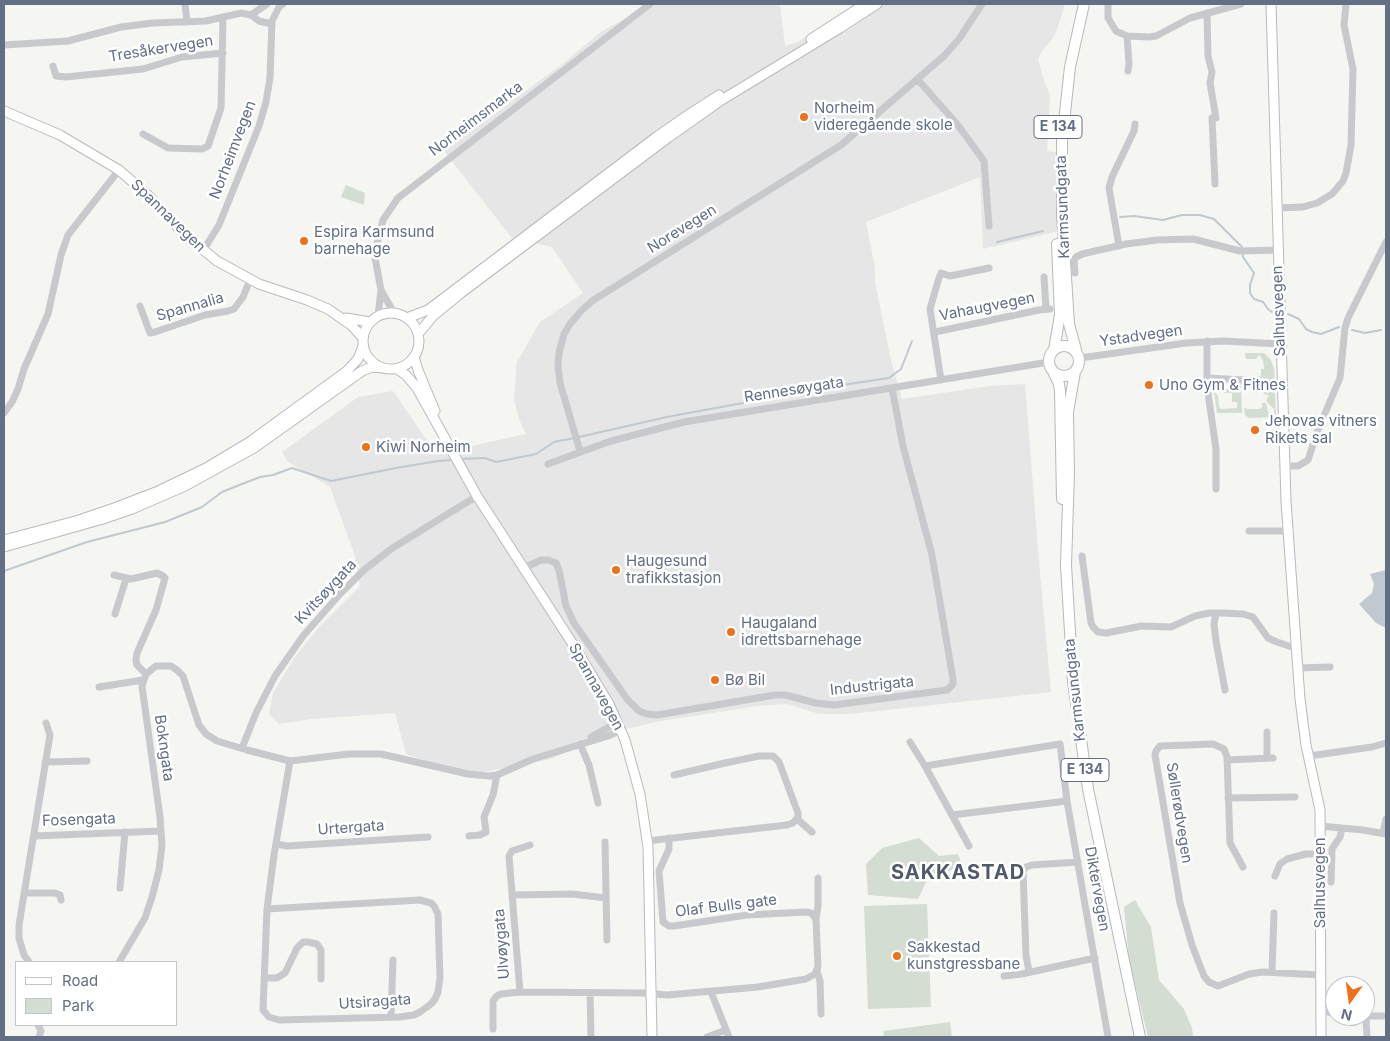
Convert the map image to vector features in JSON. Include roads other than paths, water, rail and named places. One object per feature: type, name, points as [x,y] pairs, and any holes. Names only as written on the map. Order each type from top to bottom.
[{"type":"highway","name":"Karmsundgata","points":[[1054,350],[1060,315],[1057,251],[1057,139],[1065,60],[1076,4]]},
{"type":"highway","name":"Karmsundgata","points":[[1078,354],[1068,324],[1061,191],[1062,140],[1070,67],[1084,4]]},
{"type":"highway","points":[[1054,350],[1064,345],[1072,347],[1078,354]]},
{"type":"highway","name":"E 134","points":[[1051,367],[1050,357],[1054,350]]},
{"type":"highway","name":"E 134","points":[[1075,372],[1078,367],[1078,354]]},
{"type":"highway","name":"Karmsundgata","points":[[1051,367],[1060,391],[1064,547],[1076,717],[1088,789],[1140,1037]]},
{"type":"highway","points":[[1051,367],[1062,376],[1075,372]]},
{"type":"highway","name":"Karmsundgata","points":[[1066,565],[1069,473],[1068,412],[1075,372]]},
{"type":"highway","name":"Karmsundgata","points":[[1111,902],[1111,916],[1134,1037]]},
{"type":"main road","points":[[407,318],[428,310],[688,115],[865,4]]},
{"type":"main road","points":[[418,334],[433,316],[461,293],[669,137],[720,102],[877,4]]},
{"type":"main road","name":"Salhusvegen","points":[[1271,4],[1280,344],[1295,648],[1302,717],[1319,801],[1321,1037]]},
{"type":"main road","name":"Spannavegen","points":[[4,111],[60,135],[119,170],[136,183],[184,234],[217,261],[250,280],[307,300],[336,314],[370,322]]},
{"type":"main road","points":[[4,540],[78,520],[130,502],[211,465],[251,441],[347,371],[358,359],[370,322],[378,316],[394,313],[407,318],[414,325],[418,334],[418,348],[414,357],[405,366],[396,369],[372,367],[362,371],[254,448],[185,486],[132,509],[103,519],[4,547]]},
{"type":"main road","name":"Spannavegen","points":[[336,314],[351,325],[363,342]]},
{"type":"main road","points":[[363,342],[370,360],[383,368]]},
{"type":"main road","points":[[414,357],[439,421],[440,430]]},
{"type":"main road","points":[[396,369],[412,381],[440,430]]},
{"type":"main road","name":"Spannavegen","points":[[440,430],[477,496],[576,649],[609,704],[619,726],[638,783],[647,841],[652,1037]]},
{"type":"street","points":[[185,4],[186,22]]},
{"type":"street","points":[[251,15],[267,4]]},
{"type":"street","name":"Norheimvegen","points":[[203,251],[219,225],[259,126],[270,78],[272,24],[275,14],[283,4]]},
{"type":"street","name":"Norheimsmarka","points":[[378,316],[381,290],[376,258],[377,244],[383,220],[398,198],[650,4]]},
{"type":"street","name":"Norevegen","points":[[580,451],[560,383],[558,366],[564,334],[580,311],[592,301],[841,145],[918,80],[954,46],[982,4]]},
{"type":"street","points":[[1108,4],[1107,11],[1110,23],[1116,31],[1127,36],[1156,36],[1183,20],[1241,4]]},
{"type":"street","points":[[1277,208],[1303,207],[1317,203],[1332,194],[1343,181],[1346,173],[1351,145],[1353,69],[1344,26],[1346,4]]},
{"type":"street","points":[[1207,13],[1208,56],[1212,72],[1210,83],[1216,118],[1212,118],[1215,184]]},
{"type":"street","points":[[4,45],[68,41],[121,27],[206,21],[241,14],[251,15],[259,21],[272,24]]},
{"type":"street","name":"Tresåkervegen","points":[[143,134],[168,148],[202,149],[208,146],[221,108],[223,18]]},
{"type":"street","points":[[1127,36],[1128,71]]},
{"type":"street","name":"Tresåkervegen","points":[[53,66],[56,76],[66,77],[143,69],[182,57],[223,53]]},
{"type":"street","points":[[918,80],[957,124],[984,161],[990,226]]},
{"type":"street","points":[[1119,246],[1109,188],[1112,177],[1134,131],[1135,124]]},
{"type":"street","points":[[4,413],[18,389],[24,369],[45,322],[68,235],[119,170]]},
{"type":"street","points":[[1075,273],[1074,260],[1076,257],[1119,246],[1157,240],[1184,238],[1206,242],[1235,251],[1278,250]]},
{"type":"street","points":[[1285,466],[1298,466],[1308,460],[1317,432],[1340,378],[1345,328],[1348,318],[1386,242]]},
{"type":"street","name":"Vahaugvegen","points":[[941,380],[930,305],[941,273],[950,276],[989,268]]},
{"type":"street","name":"Vahaugvegen","points":[[934,332],[1048,309],[1044,276]]},
{"type":"street","name":"Spannalia","points":[[140,306],[150,333],[155,332],[205,315],[234,309],[243,297],[250,280]]},
{"type":"street","name":"Norheimsmarka","points":[[381,290],[394,313]]},
{"type":"street","points":[[1207,341],[1207,378],[1216,449],[1216,489]]},
{"type":"street","name":"Ystadvegen","points":[[1078,354],[1116,354],[1159,346],[1207,341],[1280,344]]},
{"type":"street","name":"Rennesøygata","points":[[548,464],[611,441],[684,422],[941,380],[1051,367]]},
{"type":"street","points":[[1207,378],[1245,380]]},
{"type":"street","name":"Industrigata","points":[[524,568],[541,560],[556,563],[566,606],[574,623],[627,699],[639,711],[647,714],[657,715],[775,695],[785,695],[816,703],[834,705],[947,690],[952,686],[953,679],[932,555],[903,446],[892,388]]},
{"type":"street","name":"Kvitsøygata","points":[[242,748],[256,713],[275,676],[303,636],[334,600],[364,570],[391,549],[477,496]]},
{"type":"street","points":[[1249,531],[1288,531]]},
{"type":"street","points":[[1082,556],[1091,623],[1098,632],[1106,634],[1142,626],[1171,627],[1202,614],[1242,614],[1253,617],[1272,641],[1295,648]]},
{"type":"street","points":[[114,575],[126,579],[156,574],[165,578],[156,610],[137,653],[137,666],[145,677]]},
{"type":"street","points":[[115,614],[126,579]]},
{"type":"street","points":[[1216,613],[1214,624],[1216,641],[1226,690]]},
{"type":"street","points":[[99,687],[145,677],[156,666],[164,665],[177,670],[182,676],[199,725],[206,734],[217,740],[290,761],[349,754],[381,754],[481,776],[497,776],[533,759],[580,744],[619,726]]},
{"type":"street","points":[[1297,668],[1330,667]]},
{"type":"street","name":"Bokngata","points":[[120,961],[145,918],[159,870],[162,845],[142,694],[145,677]]},
{"type":"street","points":[[28,961],[24,955],[19,938],[19,924],[50,735],[46,723]]},
{"type":"street","points":[[1243,867],[1230,843],[1227,760],[1270,758],[1268,732]]},
{"type":"street","points":[[910,742],[968,846]]},
{"type":"street","points":[[1309,756],[1372,747],[1386,743]]},
{"type":"street","points":[[580,744],[589,765],[598,803]]},
{"type":"street","name":"Diktervegen","points":[[925,766],[1060,744],[1108,1037]]},
{"type":"street","name":"Søllerødvegen","points":[[1227,760],[1224,749],[1213,744],[1164,745],[1160,746],[1156,751],[1180,903],[1204,976],[1213,985],[1222,986],[1255,973],[1272,972]]},
{"type":"street","points":[[647,841],[787,824],[793,823],[797,818],[798,813],[782,769],[779,762],[773,756],[767,755],[734,761],[674,775]]},
{"type":"street","points":[[45,762],[87,761]]},
{"type":"street","name":"Utsiragata","points":[[267,909],[420,900],[431,902],[438,914],[440,978],[438,992],[431,1004],[414,1015],[274,1019],[264,1010],[267,909],[290,761]]},
{"type":"street","points":[[469,836],[480,835],[486,832],[484,817],[493,796],[497,776]]},
{"type":"street","points":[[1228,798],[1295,797]]},
{"type":"street","points":[[952,816],[1068,801]]},
{"type":"street","points":[[797,818],[812,832]]},
{"type":"street","points":[[1320,826],[1385,833],[1386,819]]},
{"type":"street","points":[[1331,882],[1332,849],[1340,837],[1342,828]]},
{"type":"street","name":"Fosengata","points":[[34,836],[161,831]]},
{"type":"street","name":"Fosengata","points":[[120,888],[125,832]]},
{"type":"street","name":"Urtergata","points":[[276,844],[287,846],[428,837]]},
{"type":"street","name":"Olaf Bulls gate","points":[[669,838],[669,849],[660,871],[661,918],[666,924],[674,926],[747,915],[806,912],[811,913],[816,919]]},
{"type":"street","points":[[605,842],[607,940]]},
{"type":"street","name":"Ulvøygata","points":[[520,992],[509,856],[512,851],[530,845]]},
{"type":"street","points":[[1275,876],[1280,864],[1286,859],[1306,854],[1320,854]]},
{"type":"street","points":[[1029,972],[1026,956],[1023,871],[1026,867],[1032,865],[1078,862]]},
{"type":"street","points":[[818,878],[816,919],[821,1014]]},
{"type":"street","points":[[24,893],[55,892],[60,895],[61,900]]},
{"type":"street","name":"Ulvøygata","points":[[513,895],[572,894],[606,898]]},
{"type":"street","points":[[1274,913],[1272,972],[1321,975]]},
{"type":"street","points":[[264,978],[277,978],[285,974],[297,948],[303,942],[308,942],[317,944],[321,950],[321,979]]},
{"type":"street","points":[[1004,976],[1095,958]]},
{"type":"street","points":[[391,1017],[393,960]]},
{"type":"street","points":[[652,994],[667,995],[758,987],[806,979],[818,971]]},
{"type":"street","name":"Ulvøygata","points":[[492,1029],[495,998],[501,994],[520,992],[652,994]]},
{"type":"street","points":[[712,992],[729,1037]]},
{"type":"street","points":[[590,993],[591,1037]]},
{"type":"street","points":[[1321,1011],[1325,1012]]},
{"type":"street","points":[[1375,1016],[1383,1016]]},
{"type":"street","points":[[707,1037],[726,1030]]},
{"type":"waterway","points":[[1120,217],[1134,216],[1163,220],[1182,215],[1200,215],[1214,219],[1242,247],[1243,257],[1254,273],[1250,285],[1250,293],[1254,299],[1263,302],[1272,312]]},
{"type":"waterway","points":[[997,242],[1043,231]]},
{"type":"waterway","points":[[1288,314],[1299,319],[1306,329],[1312,332],[1321,334],[1339,327]]},
{"type":"waterway","points":[[1352,330],[1365,333],[1381,330]]},
{"type":"waterway","points":[[579,437],[667,417],[889,378],[901,369],[912,341]]},
{"type":"waterway","points":[[460,459],[485,458],[496,462],[536,454],[554,442],[574,438]]},
{"type":"waterway","points":[[4,571],[87,542],[165,522],[202,507],[222,492],[260,477],[273,475],[292,468],[331,481],[396,468],[452,460]]},
{"type":"place","name":"Norheim videregående skole","points":[[804,117]]},
{"type":"place","name":"Espira Karmsund barnehage","points":[[304,241]]},
{"type":"place","name":"Uno Gym & Fitnes","points":[[1149,385]]},
{"type":"place","name":"Jehovas vitners Rikets sal","points":[[1255,430]]},
{"type":"place","name":"Kiwi Norheim","points":[[366,447]]},
{"type":"place","name":"Haugesund trafikkstasjon","points":[[616,570]]},
{"type":"place","name":"Haugaland idrettsbarnehage","points":[[731,632]]},
{"type":"place","name":"Bø Bil","points":[[715,680]]},
{"type":"place","name":"Sakkestad kunstgressbane","points":[[897,956]]},
{"type":"district","name":"SAKKASTAD","points":[[958,873]]}]
